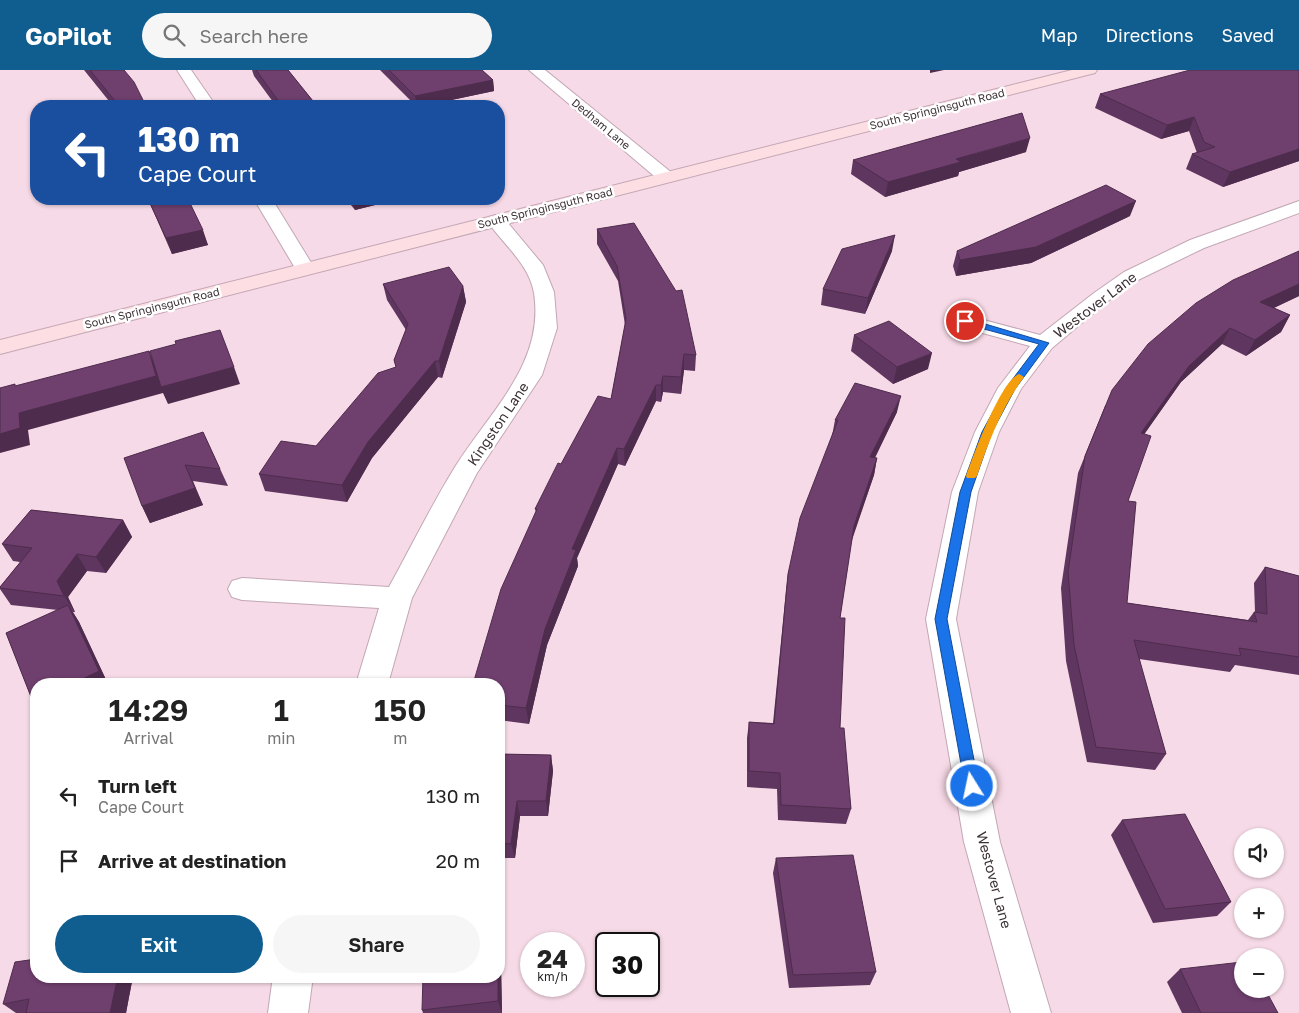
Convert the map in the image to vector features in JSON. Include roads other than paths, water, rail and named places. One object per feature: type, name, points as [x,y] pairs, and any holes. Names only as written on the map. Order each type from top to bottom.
[{"type":"street","points":[[184,70],[204,100]]},
{"type":"street","name":"Dedham Lane","points":[[536,70],[666,177]]},
{"type":"street","name":"South Springinsguth Road","points":[[0,347],[1090,70]]},
{"type":"street","points":[[267,205],[305,269]]},
{"type":"street","name":"Westover Lane","points":[[1030,1013],[982,842],[941,619],[965,492],[987,432],[1010,388],[1044,343],[1131,276],[1197,244],[1299,207]]},
{"type":"street","name":"Kingston Lane","points":[[374,678],[397,598],[466,470],[532,375],[546,328],[544,292],[533,265],[496,221]]},
{"type":"street","points":[[965,321],[1044,343]]},
{"type":"street","points":[[242,589],[397,598]]},
{"type":"street","points":[[288,1013],[291,983]]}]
